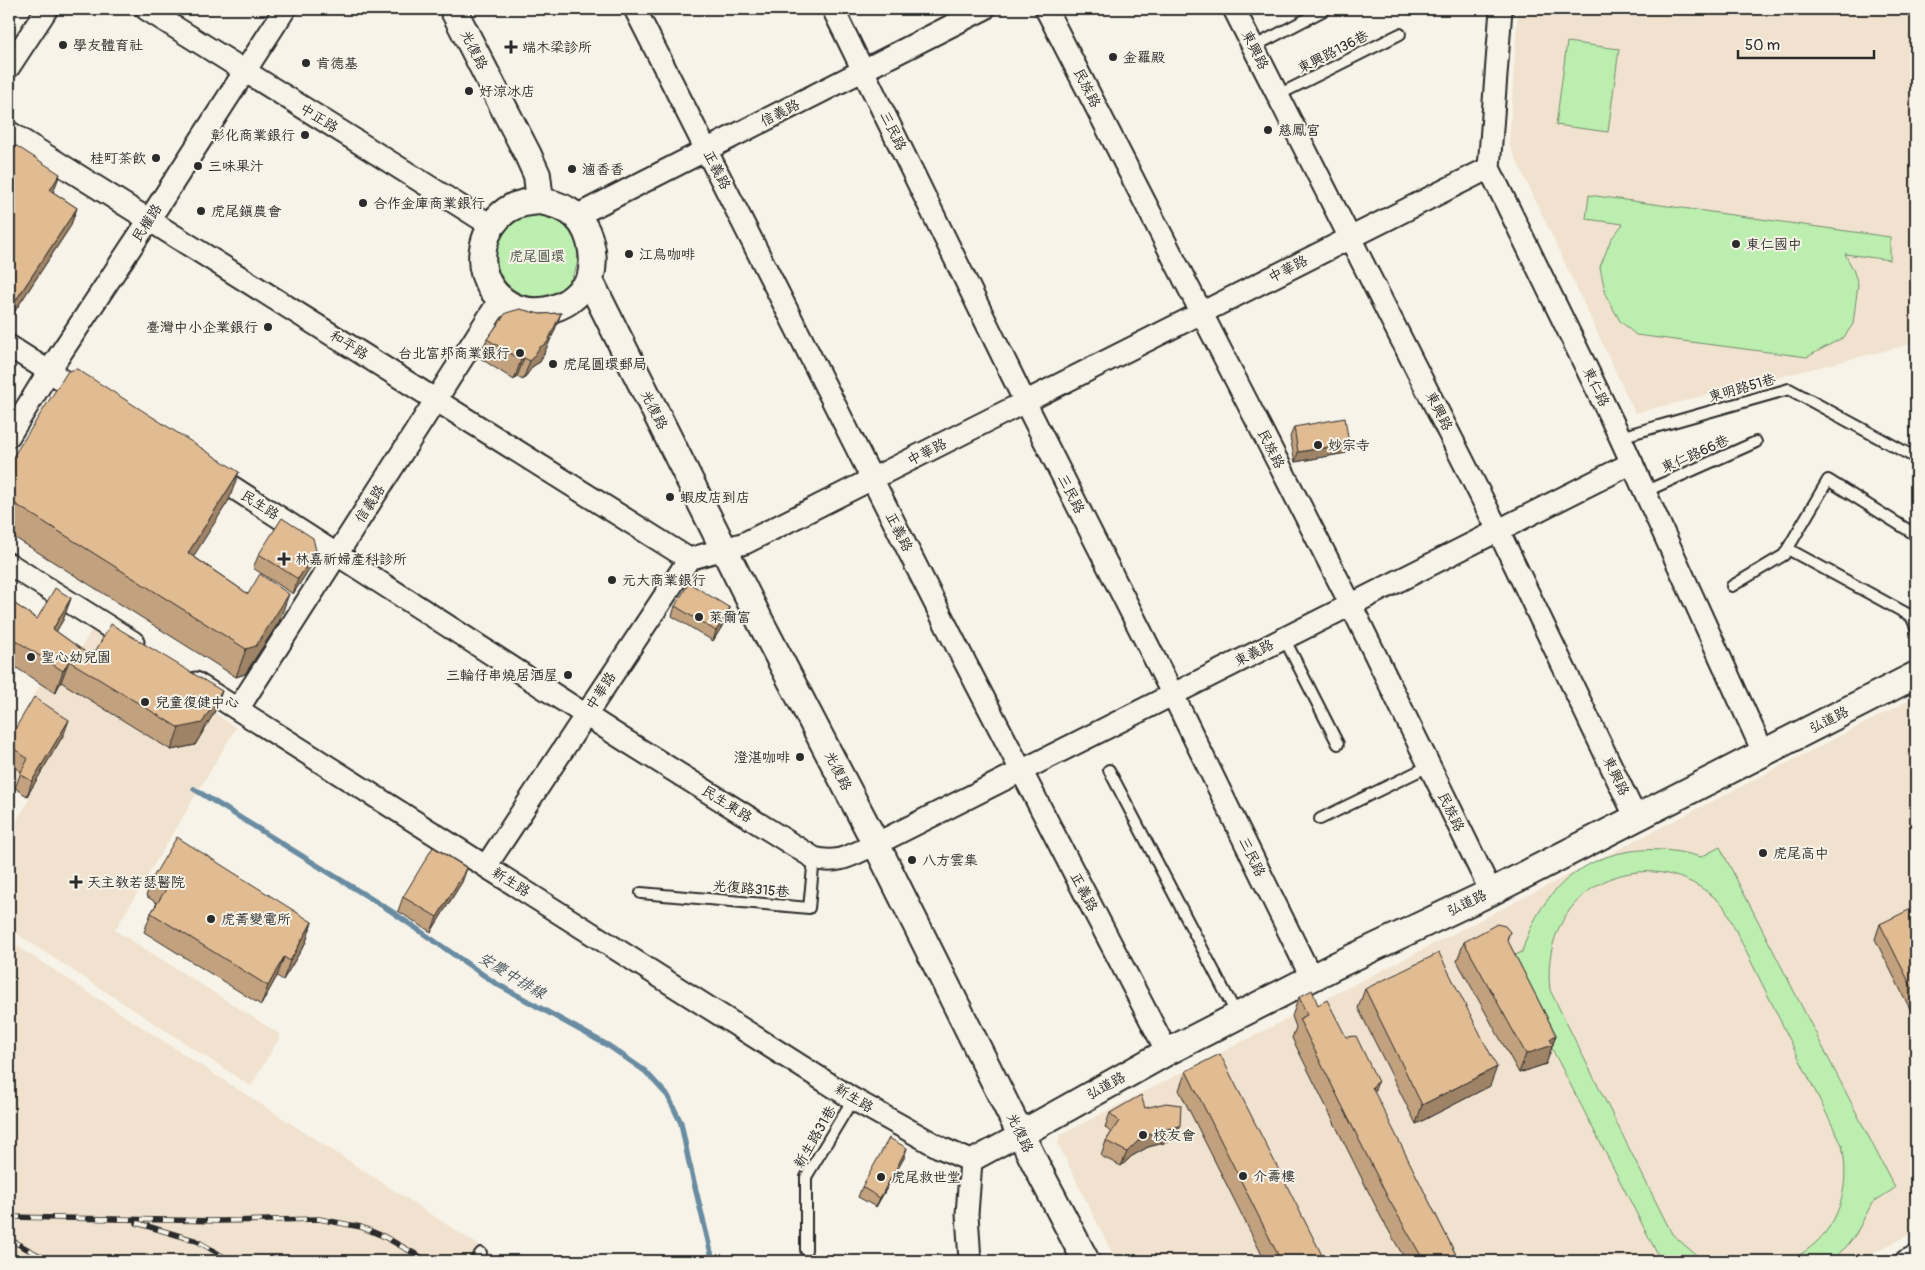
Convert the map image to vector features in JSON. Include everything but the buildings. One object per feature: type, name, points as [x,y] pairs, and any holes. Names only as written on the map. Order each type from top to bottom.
[{"type":"street","points":[[9,67],[47,9]]},
{"type":"street","name":"中正路","points":[[146,9],[492,226]]},
{"type":"street","name":"民權路","points":[[9,436],[49,371],[285,9]]},
{"type":"street","name":"光復路","points":[[453,9],[537,175],[540,201]]},
{"type":"street","name":"正義路","points":[[636,9],[1020,770],[1168,1052]]},
{"type":"street","name":"三民路","points":[[833,9],[1025,402],[1173,695],[1312,979]]},
{"type":"street","name":"信義路","points":[[576,216],[984,9]]},
{"type":"street","name":"民族路","points":[[1046,9],[1351,605],[1491,892]]},
{"type":"street","name":"東興路","points":[[1234,9],[1498,530],[1636,818]]},
{"type":"street","points":[[1489,168],[1501,9]]},
{"type":"street","name":"和平路","points":[[9,132],[689,559]]},
{"type":"street","name":"中華路","points":[[486,866],[689,559],[745,543],[1489,168]]},
{"type":"street","name":"東仁路","points":[[1489,168],[1620,437],[1764,754]]},
{"type":"street","points":[[540,201],[557,205],[576,216],[584,226],[590,240],[593,255],[590,281],[574,299],[557,308],[538,312],[520,309],[501,298],[491,287],[484,271],[482,254],[486,236],[492,226],[507,210],[523,203],[540,201]]},
{"type":"street","name":"光復路","points":[[590,281],[724,549],[876,844],[1020,1134],[1086,1261]]},
{"type":"street","name":"信義路","points":[[238,709],[501,298]]},
{"type":"street","points":[[9,346],[99,402]]},
{"type":"street","name":"民生路","points":[[190,460],[585,714]]},
{"type":"street","name":"東義路","points":[[876,844],[1632,463]]},
{"type":"street","points":[[9,564],[148,652]]},
{"type":"street","name":"新生路","points":[[181,673],[853,1099],[938,1147],[971,1161]]},
{"type":"street","name":"弘道路","points":[[1020,1134],[1168,1052],[1238,1016],[1491,892],[1916,675]]},
{"type":"street","name":"民生東路","points":[[585,714],[814,858],[836,861],[876,844]]},
{"type":"street","points":[[970,1261],[967,1214],[971,1161],[1020,1134]]},
{"type":"street","points":[[1906,1261],[1916,1256]]},
{"type":"lane","points":[[1253,46],[1326,9]]},
{"type":"lane","name":"東興路136巷","points":[[1278,95],[1400,34]]},
{"type":"lane","name":"東明路51巷","points":[[1620,437],[1789,389],[1916,458]]},
{"type":"lane","name":"東仁路66巷","points":[[1644,492],[1756,442]]},
{"type":"lane","points":[[1732,586],[1784,555],[1828,480],[1916,535]]},
{"type":"lane","points":[[1788,549],[1913,614],[1916,627]]},
{"type":"lane","points":[[1284,638],[1338,744]]},
{"type":"lane","points":[[1320,820],[1429,766]]},
{"type":"lane","points":[[1109,770],[1238,1016]]},
{"type":"lane","name":"光復路315巷","points":[[641,893],[809,908],[814,858]]},
{"type":"lane","name":"新生路31巷","points":[[806,1250],[806,1177],[853,1099]]},
{"type":"shaded area","name":"東仁國中","points":[[1518,9],[1916,9],[1916,343],[1635,413],[1509,144]]},
{"type":"shaded area","name":"天主教若瑟醫院","points":[[92,628],[236,728],[115,930],[281,1035],[251,1086],[9,929],[9,834],[29,800],[9,772],[9,740],[41,683],[70,669]]},
{"type":"shaded area","name":"虎尾高中","points":[[1916,697],[1916,1231],[1858,1261],[1116,1261],[1058,1144],[1060,1135]]},
{"type":"shaded area","points":[[9,941],[503,1261],[9,1261]]},
{"type":"green space","points":[[1567,42],[1619,49],[1608,132],[1556,125]]},
{"type":"green space","points":[[1589,195],[1890,237],[1890,260],[1845,254],[1858,284],[1853,324],[1844,337],[1807,357],[1636,335],[1620,321],[1606,296],[1600,267],[1611,239],[1623,224],[1586,219]]},
{"type":"green space","name":"虎尾圓環","points":[[537,215],[553,218],[566,227],[575,240],[578,256],[575,272],[566,285],[553,294],[537,297],[521,294],[508,285],[499,272],[496,256],[499,240],[508,227],[521,218]]},
{"type":"green space","points":[[1720,847],[1895,1188],[1872,1203],[1856,1234],[1831,1261],[1788,1261],[1805,1252],[1818,1240],[1829,1228],[1837,1213],[1845,1181],[1842,1145],[1723,905],[1694,883],[1663,873],[1632,873],[1604,882],[1580,899],[1561,923],[1551,954],[1550,990],[1672,1234],[1695,1254],[1708,1261],[1661,1261],[1506,959],[1522,952],[1533,923],[1549,898],[1568,879],[1590,864],[1615,854],[1642,850],[1671,851],[1701,857]]},
{"type":"waterway","name":"安慶中排線","points":[[194,789],[391,911],[495,983],[609,1046],[645,1071],[668,1096],[681,1123],[713,1261]]},
{"type":"railway","points":[[9,1217],[220,1221],[319,1219],[361,1227],[383,1236],[428,1261]]},
{"type":"railway","points":[[137,1223],[197,1241],[231,1261]]},
{"type":"railway","points":[[9,1239],[49,1261]]},
{"type":"place","name":"學友體育社","points":[[63,45]]},
{"type":"place","name":"端木梁診所","points":[[511,47]]},
{"type":"place","name":"金羅殿","points":[[1113,57]]},
{"type":"place","name":"肯德基","points":[[306,63]]},
{"type":"place","name":"好涼冰店","points":[[469,91]]},
{"type":"place","name":"慈鳳宮","points":[[1268,130]]},
{"type":"place","name":"彰化商業銀行","points":[[305,135]]},
{"type":"place","name":"桂町茶飲","points":[[156,158]]},
{"type":"place","name":"三味果汁","points":[[198,166]]},
{"type":"place","name":"滷香香","points":[[572,169]]},
{"type":"place","name":"合作金庫商業銀行","points":[[363,203]]},
{"type":"place","name":"虎尾鎮農會","points":[[201,211]]},
{"type":"place","name":"東仁國中","points":[[1736,244]]},
{"type":"place","name":"江鳥咖啡","points":[[629,254]]},
{"type":"place","name":"臺灣中小企業銀行","points":[[268,327]]},
{"type":"place","name":"台北富邦商業銀行","points":[[520,353]]},
{"type":"place","name":"虎尾圓環郵局","points":[[553,364]]},
{"type":"place","name":"妙宗寺","points":[[1318,445]]},
{"type":"place","name":"蝦皮店到店","points":[[670,497]]},
{"type":"place","name":"林嘉祈婦產科診所","points":[[284,559]]},
{"type":"place","name":"元大商業銀行","points":[[612,580]]},
{"type":"place","name":"萊爾富","points":[[699,617]]},
{"type":"place","name":"聖心幼兒園","points":[[31,657]]},
{"type":"place","name":"三輪仔串燒居酒屋","points":[[568,675]]},
{"type":"place","name":"兒童復健中心","points":[[145,702]]},
{"type":"place","name":"澄湛咖啡","points":[[800,757]]},
{"type":"place","name":"虎尾高中","points":[[1763,853]]},
{"type":"place","name":"八方雲集","points":[[912,860]]},
{"type":"place","name":"天主教若瑟醫院","points":[[76,882]]},
{"type":"place","name":"虎菁變電所","points":[[211,919]]},
{"type":"place","name":"校友會","points":[[1143,1135]]},
{"type":"place","name":"介壽樓","points":[[1243,1176]]},
{"type":"place","name":"虎尾救世堂","points":[[881,1177]]}]
